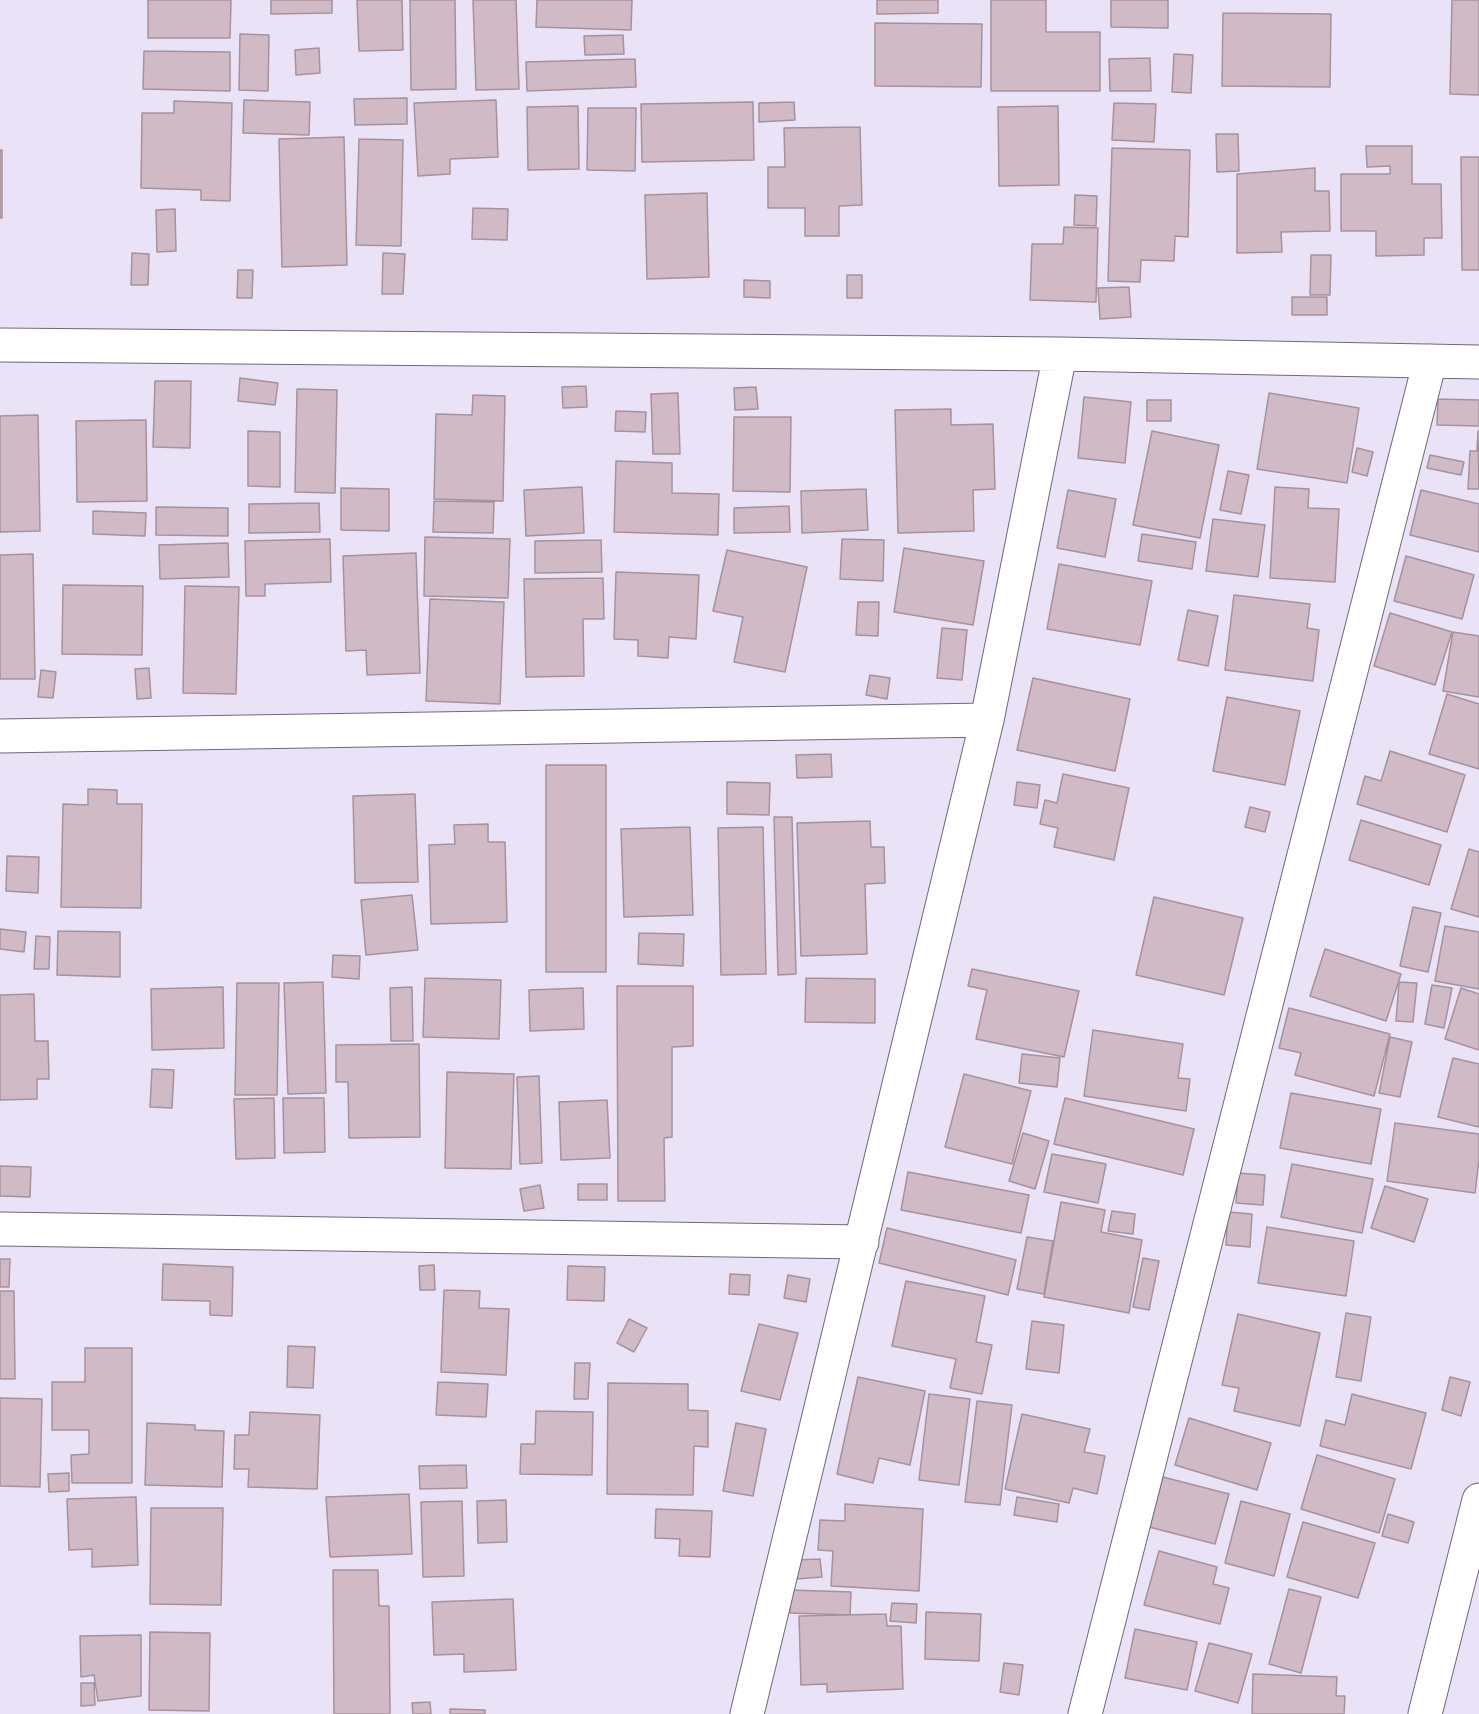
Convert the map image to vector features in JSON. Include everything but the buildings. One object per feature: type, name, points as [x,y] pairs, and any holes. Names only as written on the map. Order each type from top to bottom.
[{"type":"street","points":[[0,345],[1060,354],[1479,362]]},
{"type":"street","points":[[747,1714],[987,720],[1060,354]]},
{"type":"street","points":[[1084,1714],[1430,361]]},
{"type":"street","points":[[0,736],[987,720]]},
{"type":"street","points":[[0,1229],[862,1242]]},
{"type":"street","points":[[1425,1714],[1479,1500]]}]
